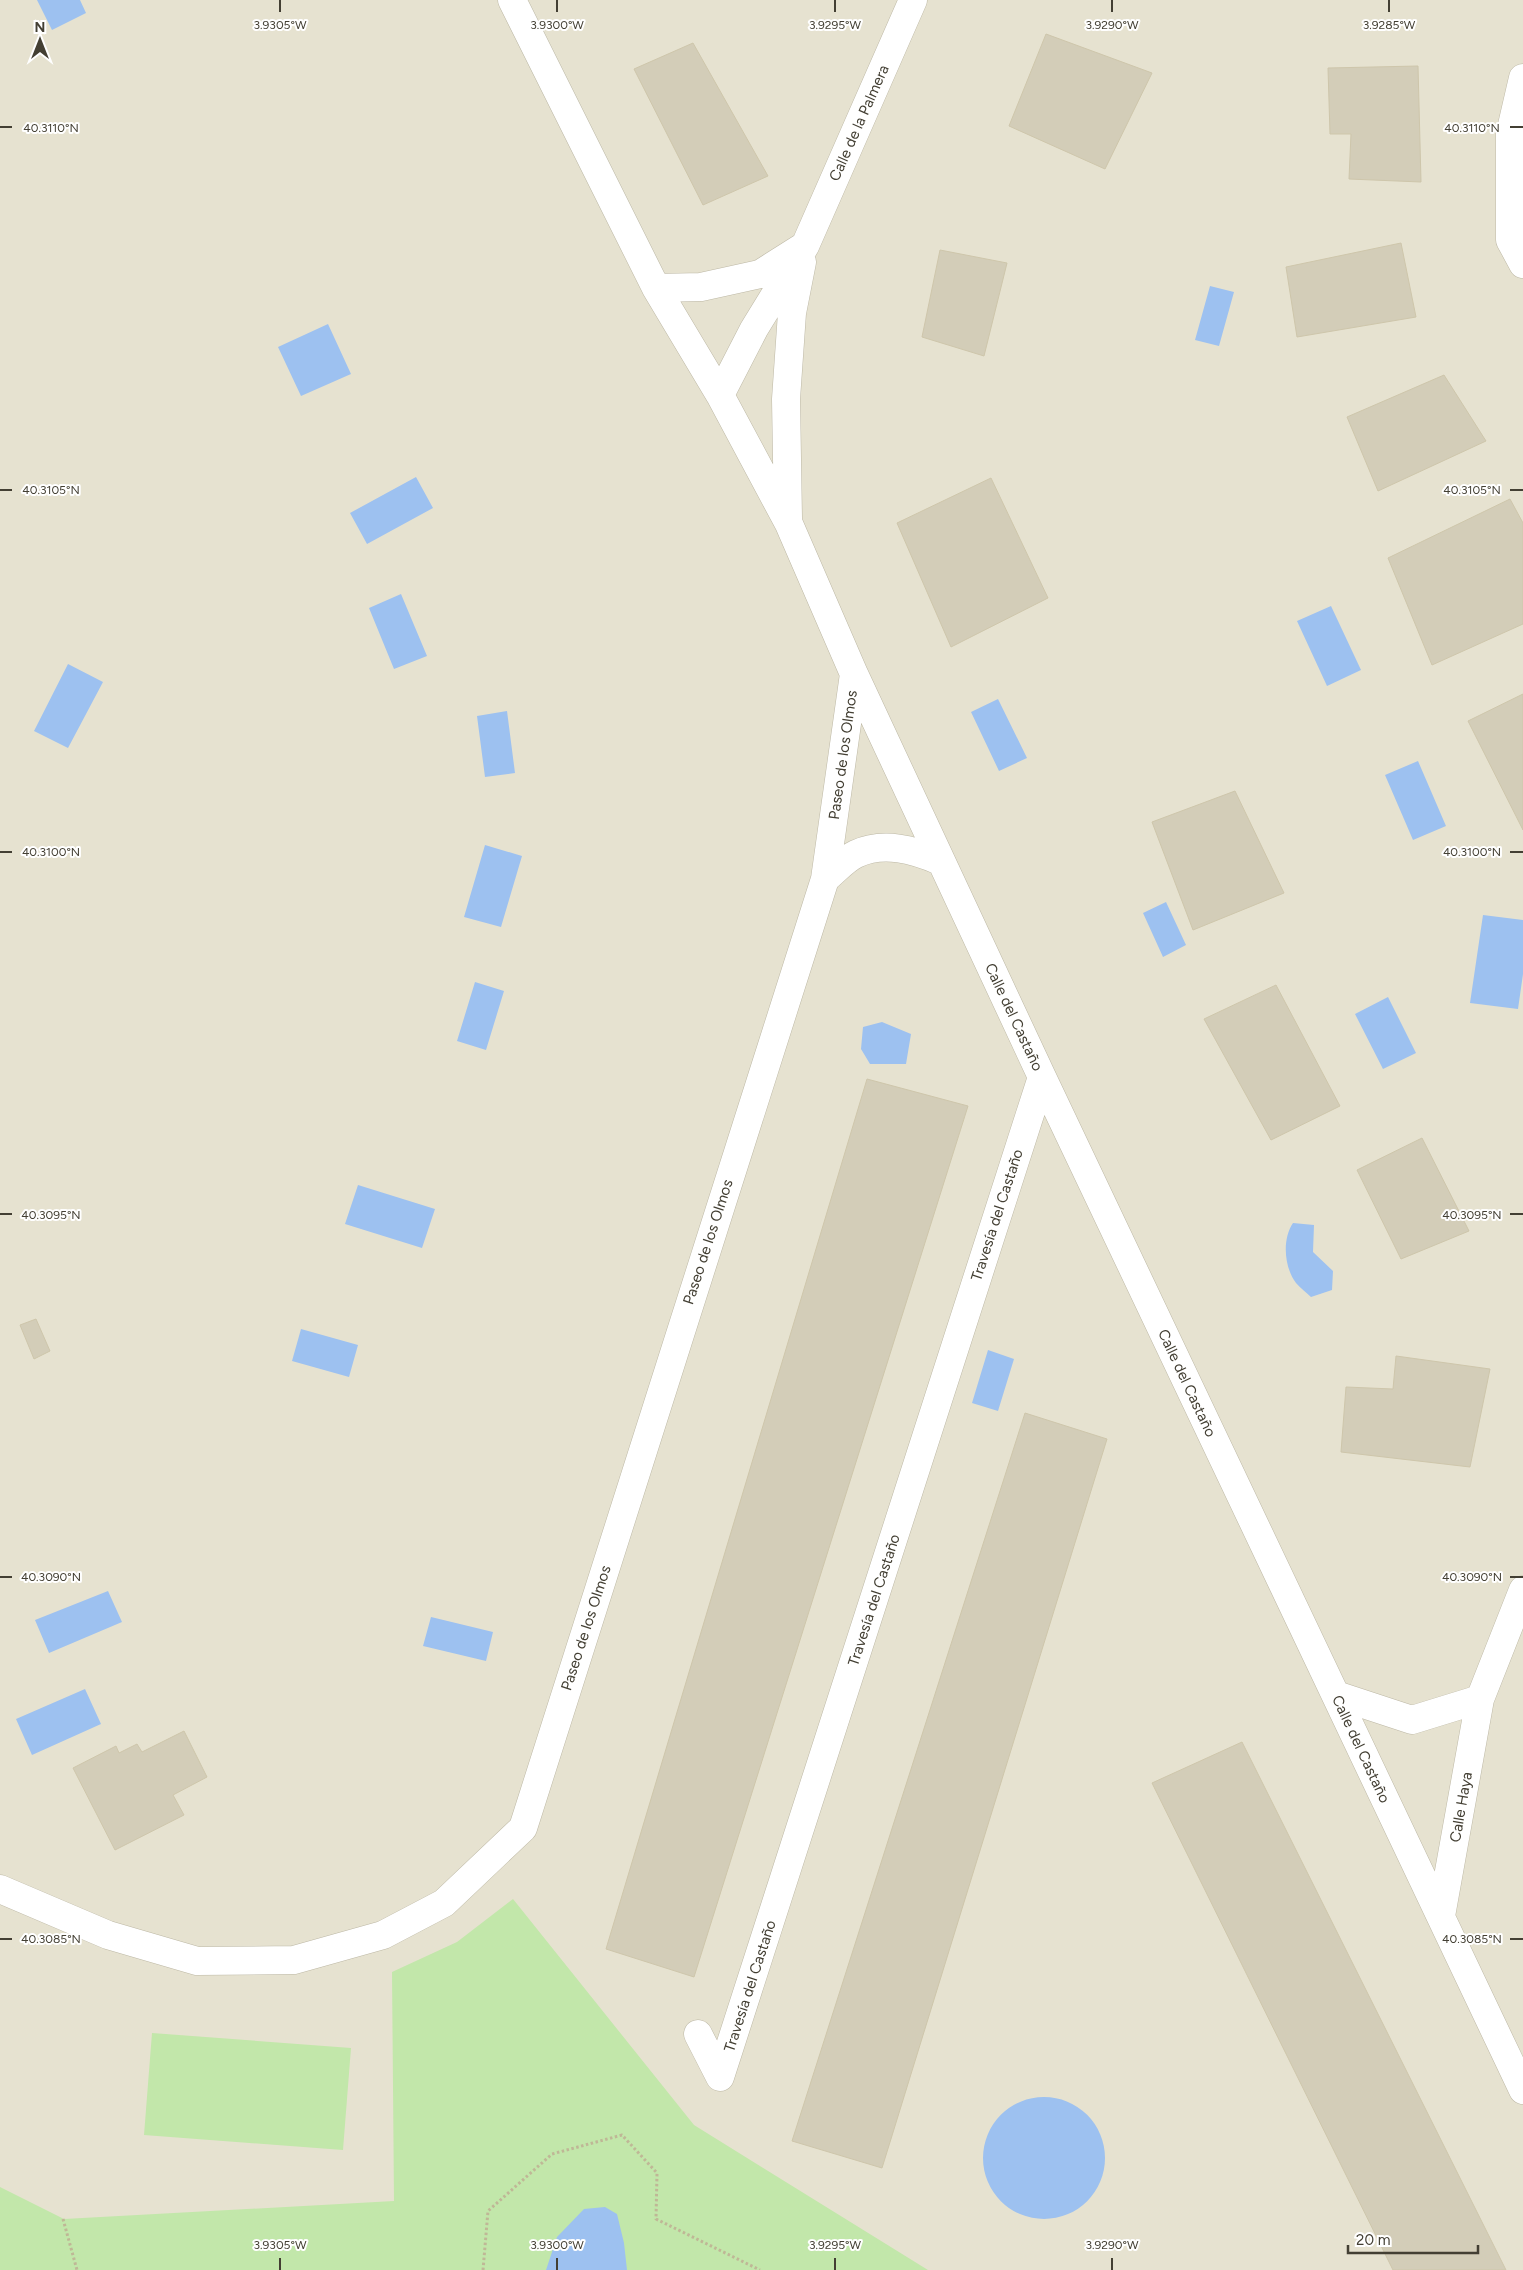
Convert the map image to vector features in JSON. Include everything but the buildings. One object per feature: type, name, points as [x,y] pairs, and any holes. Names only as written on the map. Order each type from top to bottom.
[{"type":"street","name":"Paseo de los Olmos","points":[[0,1889],[108,1935],[197,1961],[294,1960],[383,1935],[444,1904],[523,1828],[825,879],[854,674],[789,524],[720,395],[656,288],[512,0]]},
{"type":"street","name":"Calle de la Palmera","points":[[720,395],[754,329],[805,246],[913,0]]},
{"type":"street","points":[[1523,78],[1510,134],[1510,240],[1523,264]]},
{"type":"street","points":[[656,288],[702,287],[760,274],[805,246]]},
{"type":"street","points":[[789,524],[786,399],[792,314],[805,246]]},
{"type":"street","name":"Calle del Castaño","points":[[854,674],[1042,1077],[1523,2090]]},
{"type":"street","points":[[825,879],[856,854],[884,848],[912,850],[940,861]]},
{"type":"street","name":"Travesía del Castaño","points":[[698,2034],[720,2077],[1042,1077]]},
{"type":"street","name":"Calle Haya","points":[[1441,1916],[1480,1699],[1523,1590]]},
{"type":"street","points":[[1336,1696],[1412,1720],[1480,1699]]},
{"type":"path","points":[[483,2270],[488,2212],[552,2154],[622,2135],[656,2173],[656,2219],[760,2270]]},
{"type":"path","points":[[64,2219],[77,2270]]},
{"type":"shaded area","points":[[0,0],[1523,0],[1523,2270],[0,2270]]},
{"type":"green space","points":[[513,1899],[694,2125],[928,2270],[0,2270],[0,2187],[64,2219],[394,2201],[392,1972],[457,1942]]},
{"type":"green space","points":[[152,2033],[351,2048],[343,2150],[144,2135]]},
{"type":"water","points":[[37,0],[80,0],[86,13],[52,30]]},
{"type":"water","points":[[1210,286],[1234,292],[1219,346],[1195,340]]},
{"type":"water","points":[[328,324],[351,374],[301,396],[278,347]]},
{"type":"water","points":[[416,477],[433,508],[367,544],[350,513]]},
{"type":"water","points":[[401,594],[427,656],[394,669],[369,608]]},
{"type":"water","points":[[1331,606],[1361,670],[1327,686],[1297,621]]},
{"type":"water","points":[[68,664],[103,682],[68,748],[34,731]]},
{"type":"water","points":[[998,699],[1027,758],[999,771],[971,712]]},
{"type":"water","points":[[507,711],[515,773],[485,777],[477,716]]},
{"type":"water","points":[[1418,761],[1446,826],[1413,840],[1385,775]]},
{"type":"water","points":[[485,845],[522,856],[501,927],[464,917]]},
{"type":"water","points":[[1166,902],[1186,945],[1163,957],[1143,913]]},
{"type":"water","points":[[1483,915],[1523,920],[1523,974],[1518,1009],[1470,1003]]},
{"type":"water","points":[[475,982],[504,991],[486,1050],[457,1041]]},
{"type":"water","points":[[1388,997],[1416,1053],[1383,1069],[1355,1014]]},
{"type":"water","points":[[882,1022],[911,1034],[906,1064],[870,1064],[861,1049],[863,1027]]},
{"type":"water","points":[[358,1185],[435,1209],[422,1248],[345,1224]]},
{"type":"water","points":[[1293,1223],[1314,1225],[1313,1252],[1333,1271],[1332,1290],[1311,1297],[1298,1285],[1292,1276],[1287,1261],[1286,1245],[1289,1230]]},
{"type":"water","points":[[301,1329],[358,1345],[349,1377],[292,1361]]},
{"type":"water","points":[[988,1350],[1014,1359],[998,1411],[972,1403]]},
{"type":"water","points":[[108,1591],[122,1622],[49,1653],[35,1620]]},
{"type":"water","points":[[431,1617],[493,1632],[486,1661],[423,1646]]},
{"type":"water","points":[[85,1689],[101,1724],[32,1755],[16,1719]]},
{"type":"water","points":[[1044,2097],[1056,2098],[1067,2102],[1078,2107],[1087,2115],[1095,2124],[1100,2135],[1104,2146],[1104,2170],[1100,2181],[1095,2192],[1087,2201],[1078,2209],[1067,2214],[1056,2218],[1044,2219],[1032,2218],[1021,2214],[1010,2209],[1001,2201],[993,2192],[988,2181],[984,2170],[983,2158],[984,2146],[988,2135],[993,2124],[1001,2115],[1010,2107],[1021,2102],[1032,2098]]},
{"type":"water","points":[[605,2207],[617,2214],[624,2243],[627,2270],[546,2270],[557,2237],[584,2209]]}]
